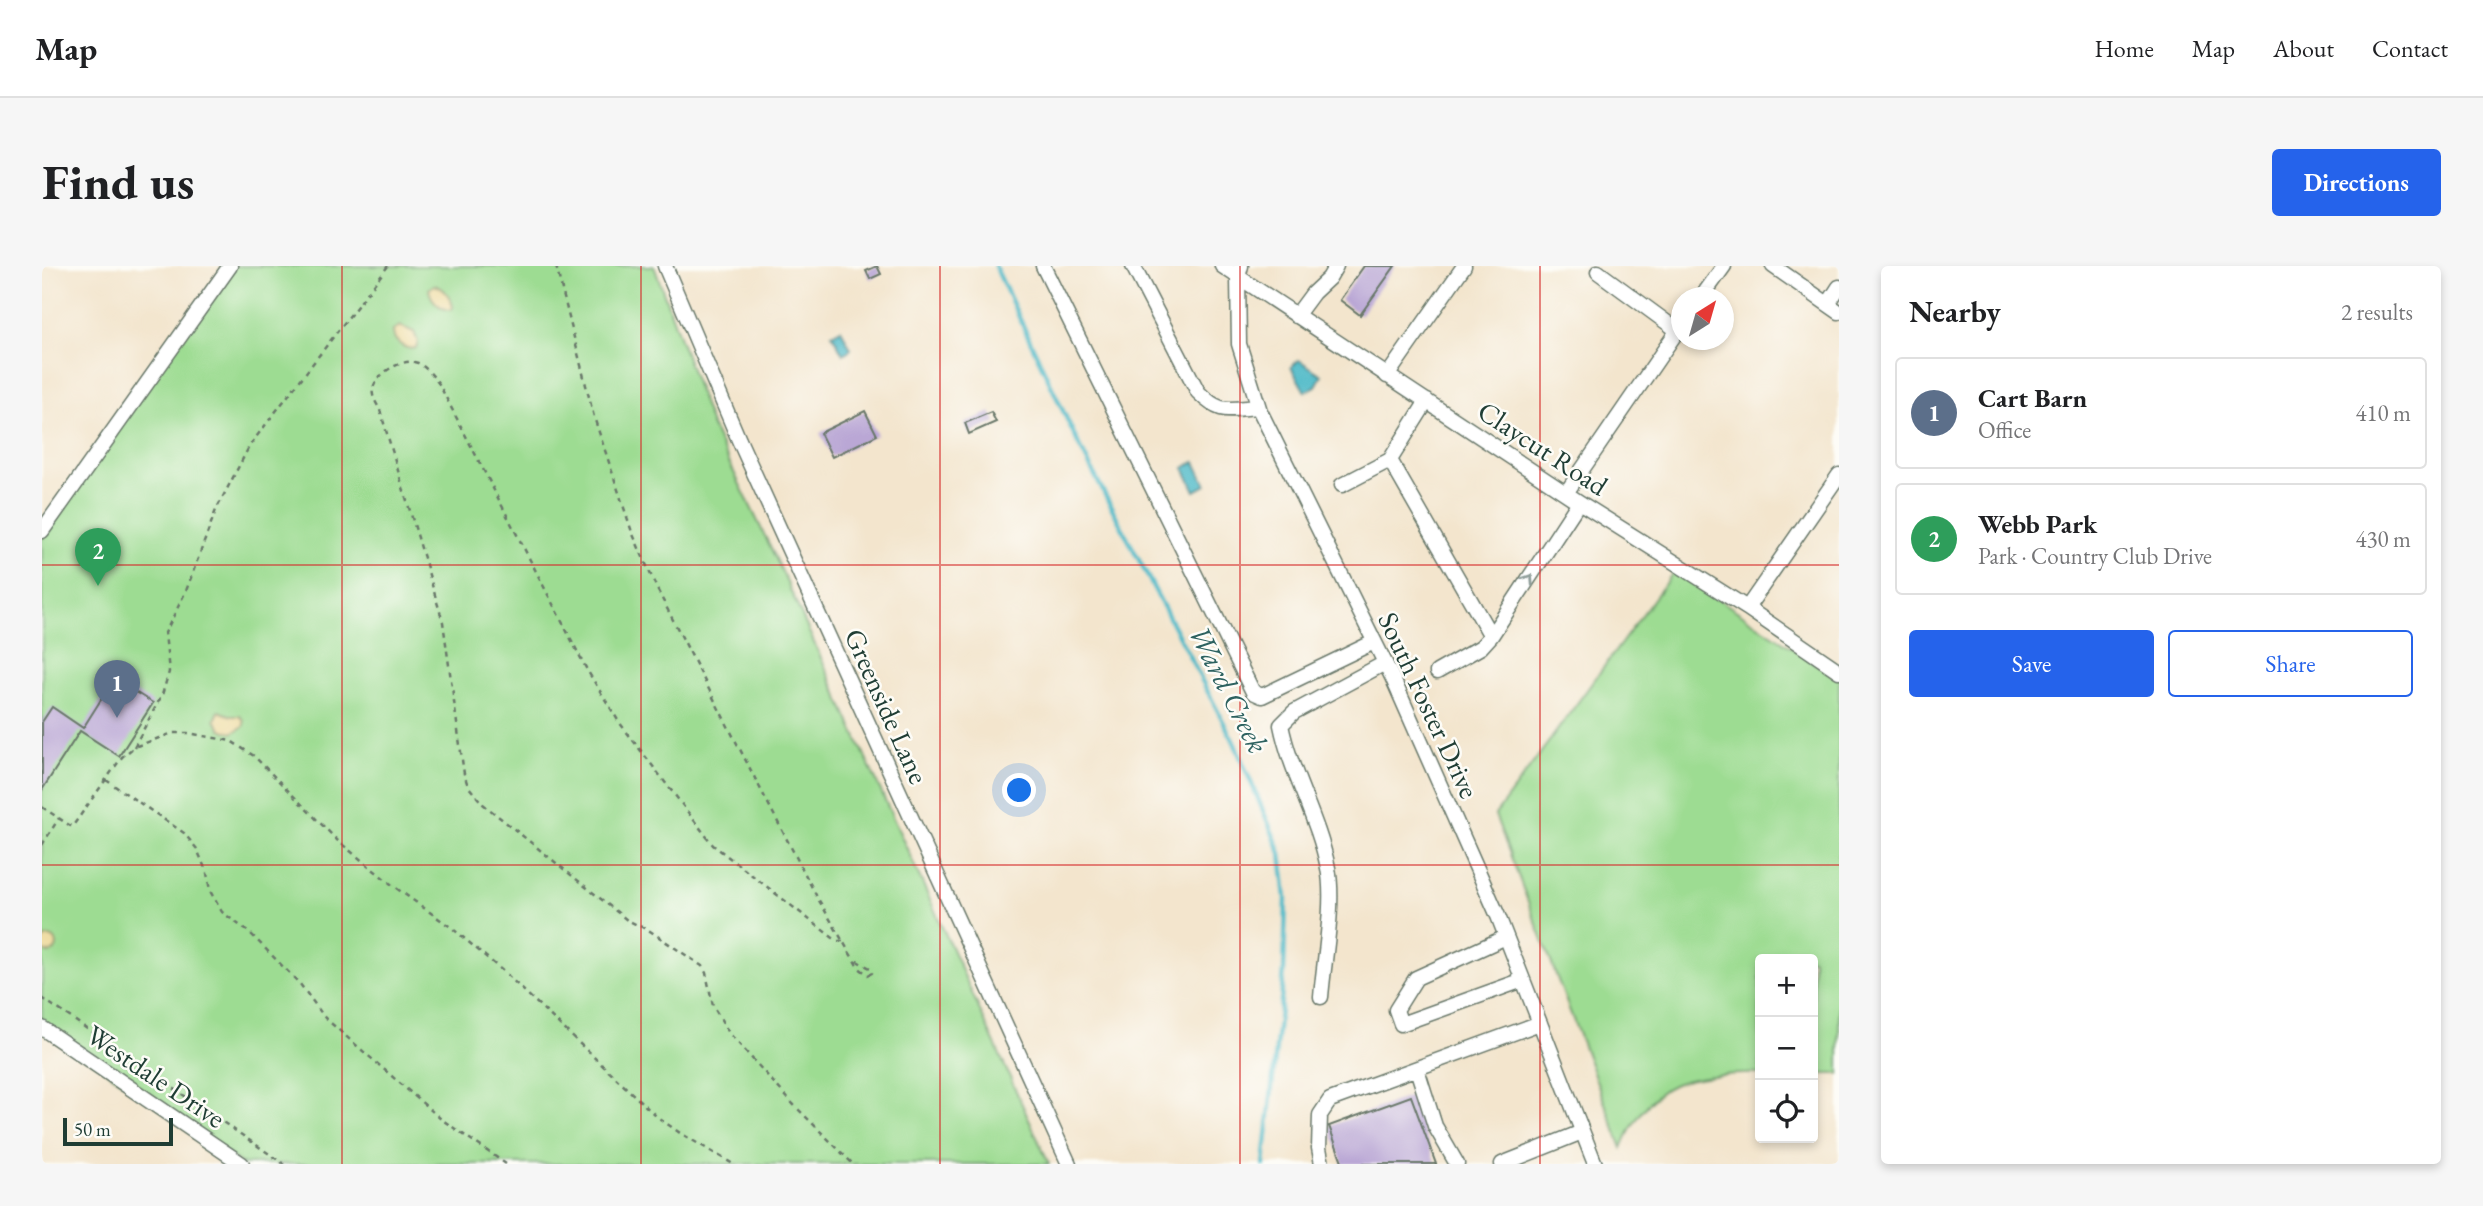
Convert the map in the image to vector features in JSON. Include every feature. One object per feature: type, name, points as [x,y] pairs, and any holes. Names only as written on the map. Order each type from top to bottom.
[{"type":"street","points":[[42,531],[230,266]]},
{"type":"street","name":"Greenside Lane","points":[[664,266],[745,453],[1069,1164]]},
{"type":"street","points":[[1043,266],[1253,692],[1262,696],[1374,642]]},
{"type":"street","points":[[1133,266],[1198,392],[1221,410],[1258,407]]},
{"type":"street","name":"Claycut Road","points":[[1222,266],[1239,272],[1296,316],[1579,502],[1748,608],[1839,671]]},
{"type":"street","points":[[1296,316],[1336,266]]},
{"type":"street","points":[[1387,376],[1464,266]]},
{"type":"street","points":[[1709,287],[1724,266]]},
{"type":"street","points":[[1773,266],[1833,308],[1839,288]]},
{"type":"street","name":"South Foster Drive","points":[[1239,272],[1238,344],[1258,407],[1385,663],[1506,937],[1595,1164]]},
{"type":"street","points":[[1598,272],[1671,322]]},
{"type":"street","points":[[1566,493],[1671,339]]},
{"type":"street","points":[[1342,485],[1390,460],[1427,401]]},
{"type":"street","points":[[1390,460],[1491,636]]},
{"type":"street","points":[[1748,608],[1839,475]]},
{"type":"street","points":[[1437,672],[1480,647],[1491,636],[1579,502]]},
{"type":"street","points":[[1321,997],[1330,900],[1328,869],[1310,808],[1287,751],[1281,725],[1294,712],[1385,663]]},
{"type":"street","points":[[1506,937],[1416,978],[1396,1010],[1401,1024],[1523,980]]},
{"type":"street","points":[[1322,1164],[1319,1148],[1320,1115],[1330,1100],[1540,1023]]},
{"type":"street","name":"Westdale Drive","points":[[42,1028],[221,1158],[242,1164]]},
{"type":"street","points":[[1417,1069],[1435,1126],[1457,1164]]},
{"type":"street","points":[[1502,1164],[1582,1132]]},
{"type":"path","points":[[134,747],[162,695],[169,673],[165,633],[186,591],[216,510],[237,468],[250,445],[388,266]]},
{"type":"path","points":[[556,266],[594,417],[632,532],[657,589],[817,897],[843,941],[863,973],[868,975],[872,972],[870,968],[855,960]]},
{"type":"path","points":[[843,941],[837,941],[713,845],[619,722],[587,670],[439,384],[424,367],[415,362],[399,363],[383,374],[373,388],[373,396],[380,410],[443,622],[464,774],[468,786],[483,804],[627,920],[650,931],[702,966],[713,1006],[729,1033],[793,1104],[853,1164]]},
{"type":"path","points":[[42,807],[72,827],[122,757],[134,747],[173,733],[231,741],[245,748],[338,841],[471,944],[656,1116],[733,1164]]},
{"type":"path","points":[[106,780],[184,833],[197,849],[207,873],[210,891],[222,912],[250,933],[300,984],[325,1018],[441,1119],[506,1164]]},
{"type":"path","points":[[42,845],[59,818]]},
{"type":"path","points":[[42,998],[284,1164]]},
{"type":"green space","points":[[229,266],[654,266],[711,425],[779,565],[1049,1164],[242,1164],[42,1027],[42,529]]},
{"type":"green space","points":[[1675,570],[1839,679],[1839,1074],[1818,1074],[1818,954],[1755,954],[1755,1074],[1703,1077],[1665,1089],[1642,1112],[1622,1148],[1495,815]]},
{"type":"sand","points":[[434,285],[448,296],[453,306],[451,310],[439,306],[434,300],[429,289]]},
{"type":"sand","points":[[400,326],[414,332],[418,342],[416,348],[404,347],[397,341],[393,330]]},
{"type":"sand","points":[[219,711],[240,716],[244,720],[244,726],[232,733],[221,729],[215,720]]},
{"type":"sand","points":[[49,937],[55,939],[55,951],[49,953],[43,951],[41,945],[43,939]]},
{"type":"water","points":[[841,329],[851,349],[843,354],[832,334]]},
{"type":"water","points":[[1299,360],[1322,375],[1316,386],[1305,392],[1291,367]]},
{"type":"water","points":[[1195,462],[1206,485],[1195,491],[1184,468]]},
{"type":"building","points":[[877,266],[881,274],[870,279],[866,271]]},
{"type":"building","points":[[1364,266],[1395,266],[1360,315],[1340,300]]},
{"type":"building","points":[[865,411],[877,435],[832,457],[820,433]]},
{"type":"building","points":[[991,412],[996,422],[969,434],[965,423]]},
{"type":"building","points":[[114,679],[153,703],[119,756],[80,731],[42,790],[42,722],[52,707],[83,728]]},
{"type":"building","points":[[1411,1096],[1436,1164],[1343,1164],[1329,1126]]},
{"type":"waterway","name":"Ward Creek","points":[[995,266],[1079,445],[1234,742],[1281,853],[1286,898],[1284,971],[1264,1164]]},
{"type":"place","name":"Webb Park","points":[[98,586]]},
{"type":"place","name":"Cart Barn","points":[[117,718]]}]
